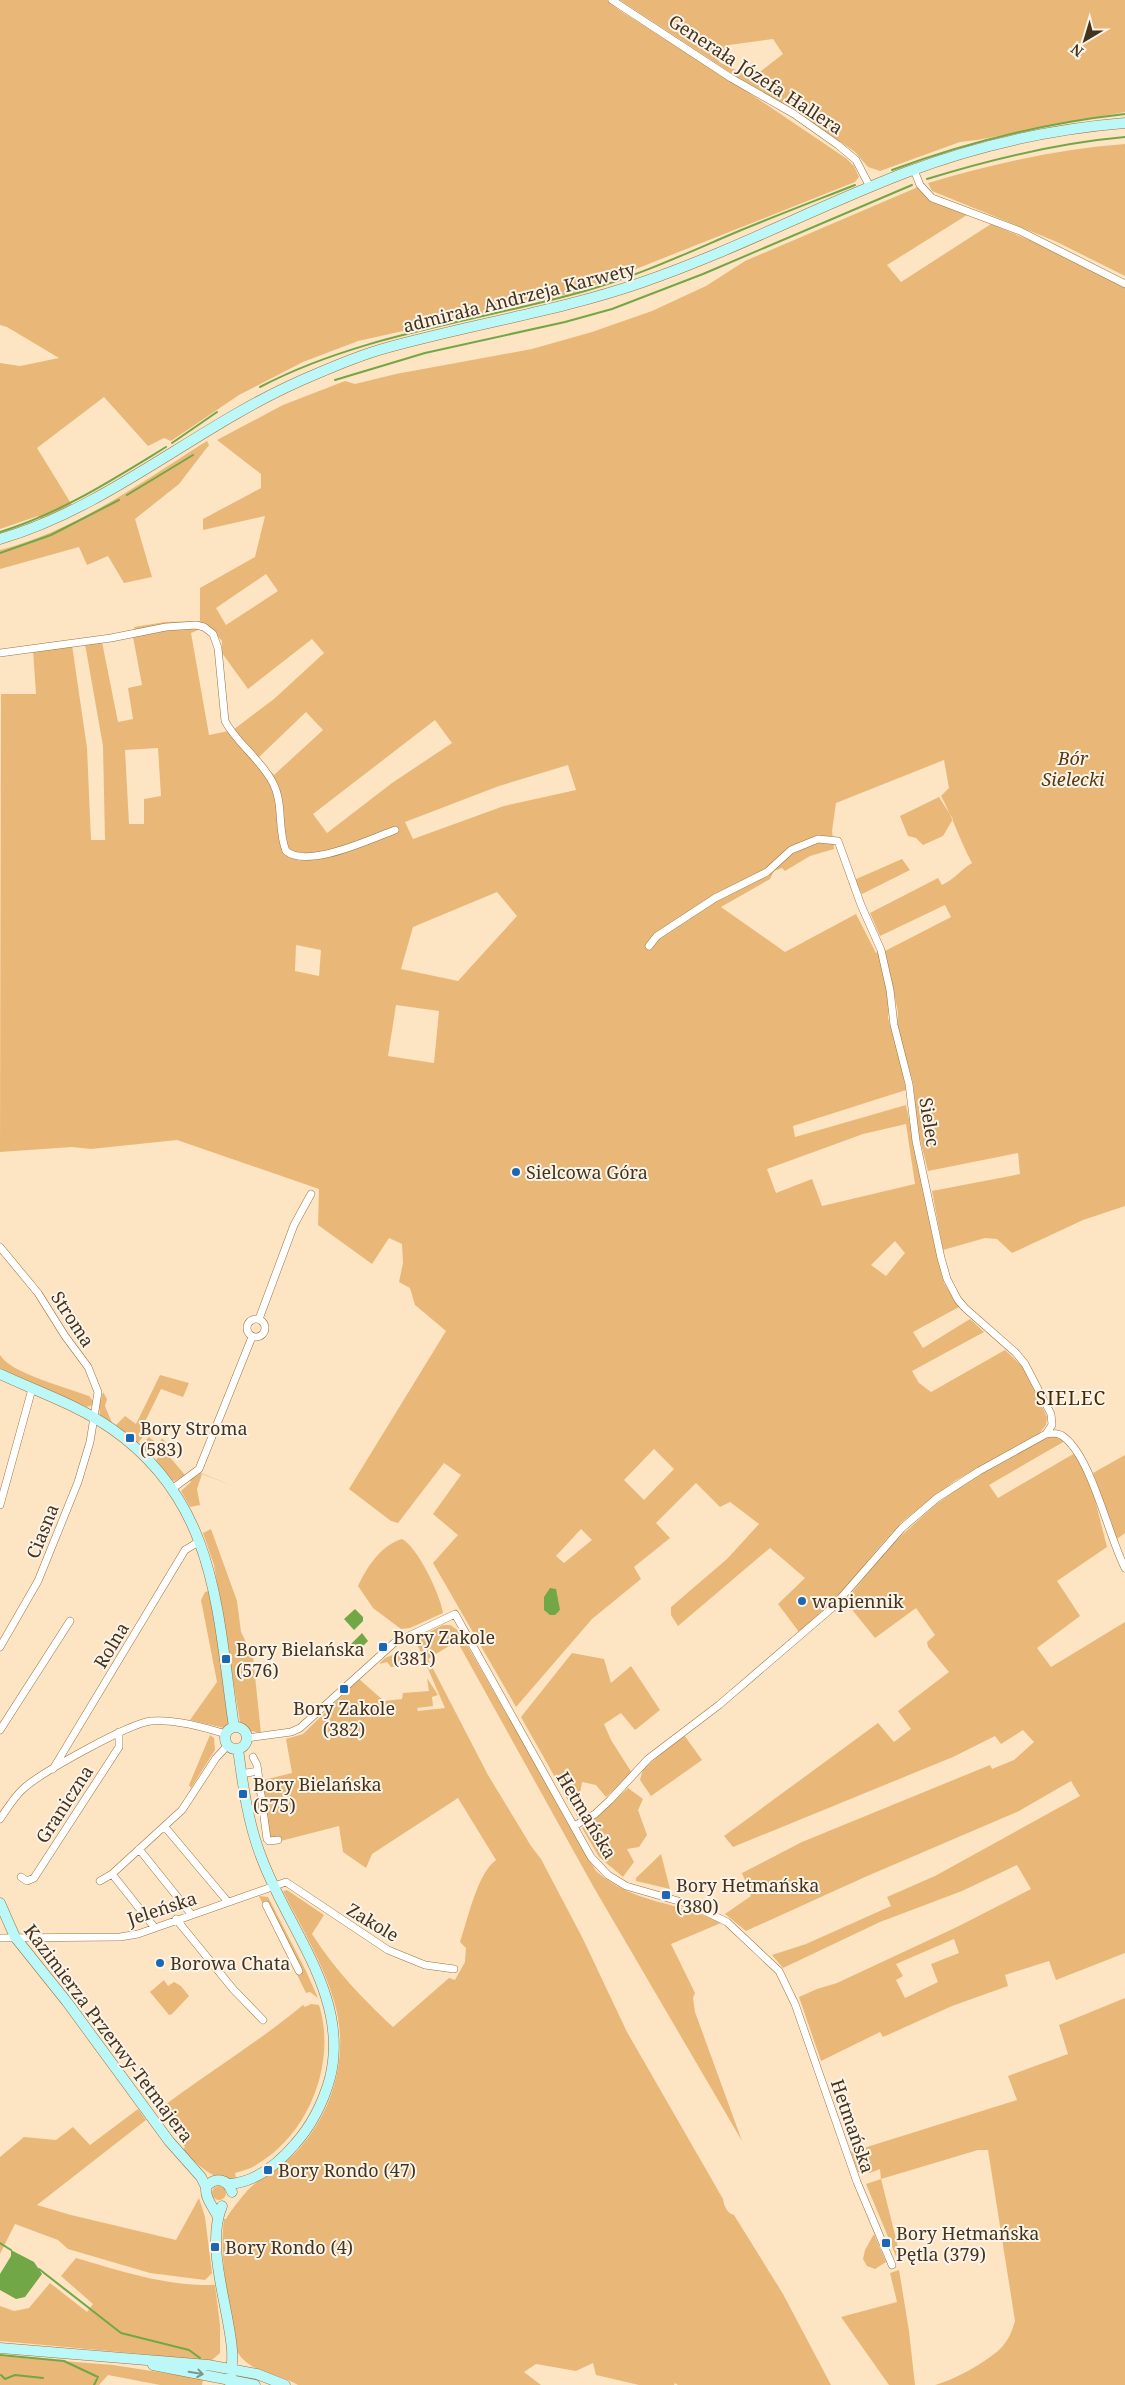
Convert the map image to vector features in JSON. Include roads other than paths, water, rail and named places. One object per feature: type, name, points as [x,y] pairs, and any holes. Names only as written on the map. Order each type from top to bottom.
[{"type":"street","name":"Generała Józefa Hallera","points":[[612,0],[731,78],[794,114],[838,145],[856,160],[870,187]]},
{"type":"street","name":"admirała Andrzeja Karwety","points":[[0,539],[50,522],[77,510],[230,416],[297,382],[334,366],[377,351],[581,302],[644,282],[870,187],[975,150],[1021,138],[1070,129],[1125,123]]},
{"type":"street","points":[[914,170],[920,185],[932,198],[1020,232],[1125,284]]},
{"type":"street","points":[[0,653],[111,638],[166,626],[196,625],[204,627],[213,634],[218,648],[225,721],[230,731],[273,783],[279,801],[286,851],[296,857],[316,856],[330,853],[395,830]]},
{"type":"street","name":"Sielec","points":[[649,946],[657,936],[715,898],[767,872],[791,850],[818,839],[838,841],[861,905],[881,950],[890,990],[894,1025],[909,1084],[916,1141],[948,1279],[958,1300],[965,1308],[1025,1364],[1051,1414],[1052,1425],[1046,1434]]},
{"type":"street","points":[[259,1319],[294,1225],[311,1194]]},
{"type":"street","name":"Stroma","points":[[0,1246],[38,1293],[65,1336],[88,1367],[98,1392],[94,1418]]},
{"type":"street","points":[[259,1319],[264,1324],[265,1331],[260,1337],[252,1337],[247,1332],[246,1326],[251,1320],[259,1319]]},
{"type":"street","points":[[172,1489],[199,1469],[252,1337]]},
{"type":"street","points":[[0,1374],[94,1418],[136,1448],[172,1489],[186,1511],[200,1541],[214,1586],[234,1727]]},
{"type":"street","points":[[0,1505],[32,1389]]},
{"type":"street","name":"Ciasna","points":[[0,1648],[21,1614],[48,1559],[78,1482],[94,1418]]},
{"type":"street","points":[[574,1826],[600,1809],[648,1759],[719,1705],[832,1608],[902,1528],[937,1498],[979,1471],[1046,1434],[1056,1433],[1067,1440],[1085,1467],[1116,1552],[1125,1568]]},
{"type":"street","name":"Rolna","points":[[53,1770],[185,1550],[200,1541]]},
{"type":"street","name":"Hetmańska","points":[[247,1738],[278,1734],[300,1728],[394,1643],[426,1626],[455,1614],[591,1857],[600,1869],[616,1881],[633,1888],[692,1905],[717,1916],[735,1928],[779,1971],[795,2004],[857,2182],[892,2265]]},
{"type":"street","points":[[0,1730],[70,1621]]},
{"type":"street","points":[[0,1819],[24,1789],[53,1770],[139,1723],[158,1721],[226,1734]]},
{"type":"street","points":[[226,1734],[234,1727]]},
{"type":"street","points":[[100,1881],[112,1874],[182,1810],[216,1758],[233,1747],[245,1744],[247,1738],[243,1730],[234,1727]]},
{"type":"street","name":"Graniczna","points":[[21,1878],[26,1881],[34,1878],[119,1747],[120,1732]]},
{"type":"street","points":[[226,1734],[233,1747],[241,1774],[253,1832],[273,1886],[320,1979],[330,2010],[334,2041],[331,2072],[319,2108],[297,2142],[274,2164],[231,2188]]},
{"type":"street","points":[[253,1757],[258,1771],[267,1839],[270,1841],[278,1840]]},
{"type":"street","points":[[241,1774],[258,1771]]},
{"type":"street","points":[[165,1827],[228,1902]]},
{"type":"street","points":[[139,1849],[191,1914]]},
{"type":"street","points":[[112,1874],[155,1928]]},
{"type":"street","name":"Jeleńska","points":[[0,1938],[120,1937],[155,1928],[285,1882]]},
{"type":"street","name":"Zakole","points":[[285,1882],[388,1950],[425,1965],[454,1969]]},
{"type":"street","name":"Kazimierza Przerwy-Tetmajera","points":[[0,1903],[15,1938],[67,2002],[169,2141],[209,2184]]},
{"type":"street","points":[[266,1905],[299,1971]]},
{"type":"street","points":[[176,1919],[233,1989],[263,2020]]},
{"type":"street","points":[[218,2206],[207,2198],[209,2184],[220,2180],[231,2188]]},
{"type":"street","points":[[218,2206],[229,2201],[231,2188]]},
{"type":"street","points":[[218,2206],[218,2255],[233,2352],[228,2377]]},
{"type":"street","points":[[226,2312],[228,2377]]},
{"type":"street","points":[[0,2348],[138,2361],[167,2369],[228,2377],[254,2385]]},
{"type":"street","points":[[233,2352],[242,2365],[257,2374],[285,2385]]},
{"type":"street","points":[[228,2377],[257,2374]]},
{"type":"waterway","points":[[892,170],[978,142],[1036,128],[1125,114]]},
{"type":"waterway","points":[[927,179],[1025,153],[1075,143],[1125,137]]},
{"type":"waterway","points":[[260,387],[298,369],[378,342],[544,302],[605,285],[855,185]]},
{"type":"waterway","points":[[335,380],[425,353],[565,322],[612,309],[703,274],[912,185]]},
{"type":"waterway","points":[[172,443],[217,412]]},
{"type":"waterway","points":[[0,532],[65,505],[166,447]]},
{"type":"waterway","points":[[127,495],[193,455]]},
{"type":"waterway","points":[[0,553],[51,535],[119,500]]},
{"type":"waterway","points":[[0,2243],[11,2250]]},
{"type":"waterway","points":[[39,2269],[121,2333],[189,2350],[200,2358]]},
{"type":"waterway","points":[[0,2355],[64,2361],[98,2377]]},
{"type":"waterway","points":[[1,2375],[5,2379],[15,2375],[43,2378]]},
{"type":"waterway","points":[[94,2385],[97,2379]]},
{"type":"place","name":"Sielcowa Góra","points":[[516,1172]]},
{"type":"place","name":"Bory Stroma (583)","points":[[130,1438]]},
{"type":"place","name":"wapiennik","points":[[802,1601]]},
{"type":"place","name":"Bory Zakole (381)","points":[[383,1647]]},
{"type":"place","name":"Bory Bielańska (576)","points":[[226,1659]]},
{"type":"place","name":"Bory Zakole (382)","points":[[344,1689]]},
{"type":"place","name":"Bory Bielańska (575)","points":[[243,1794]]},
{"type":"place","name":"Bory Hetmańska (380)","points":[[666,1895]]},
{"type":"place","name":"Borowa Chata","points":[[160,1963]]},
{"type":"place","name":"Bory Rondo (47)","points":[[268,2170]]},
{"type":"place","name":"Bory Hetmańska Pętla (379)","points":[[886,2243]]},
{"type":"place","name":"Bory Rondo (4)","points":[[215,2247]]},
{"type":"district","name":"SIELEC","points":[[1071,1398]]},
{"type":"park label","name":"Bór Sielecki","points":[[1073,768]]}]
